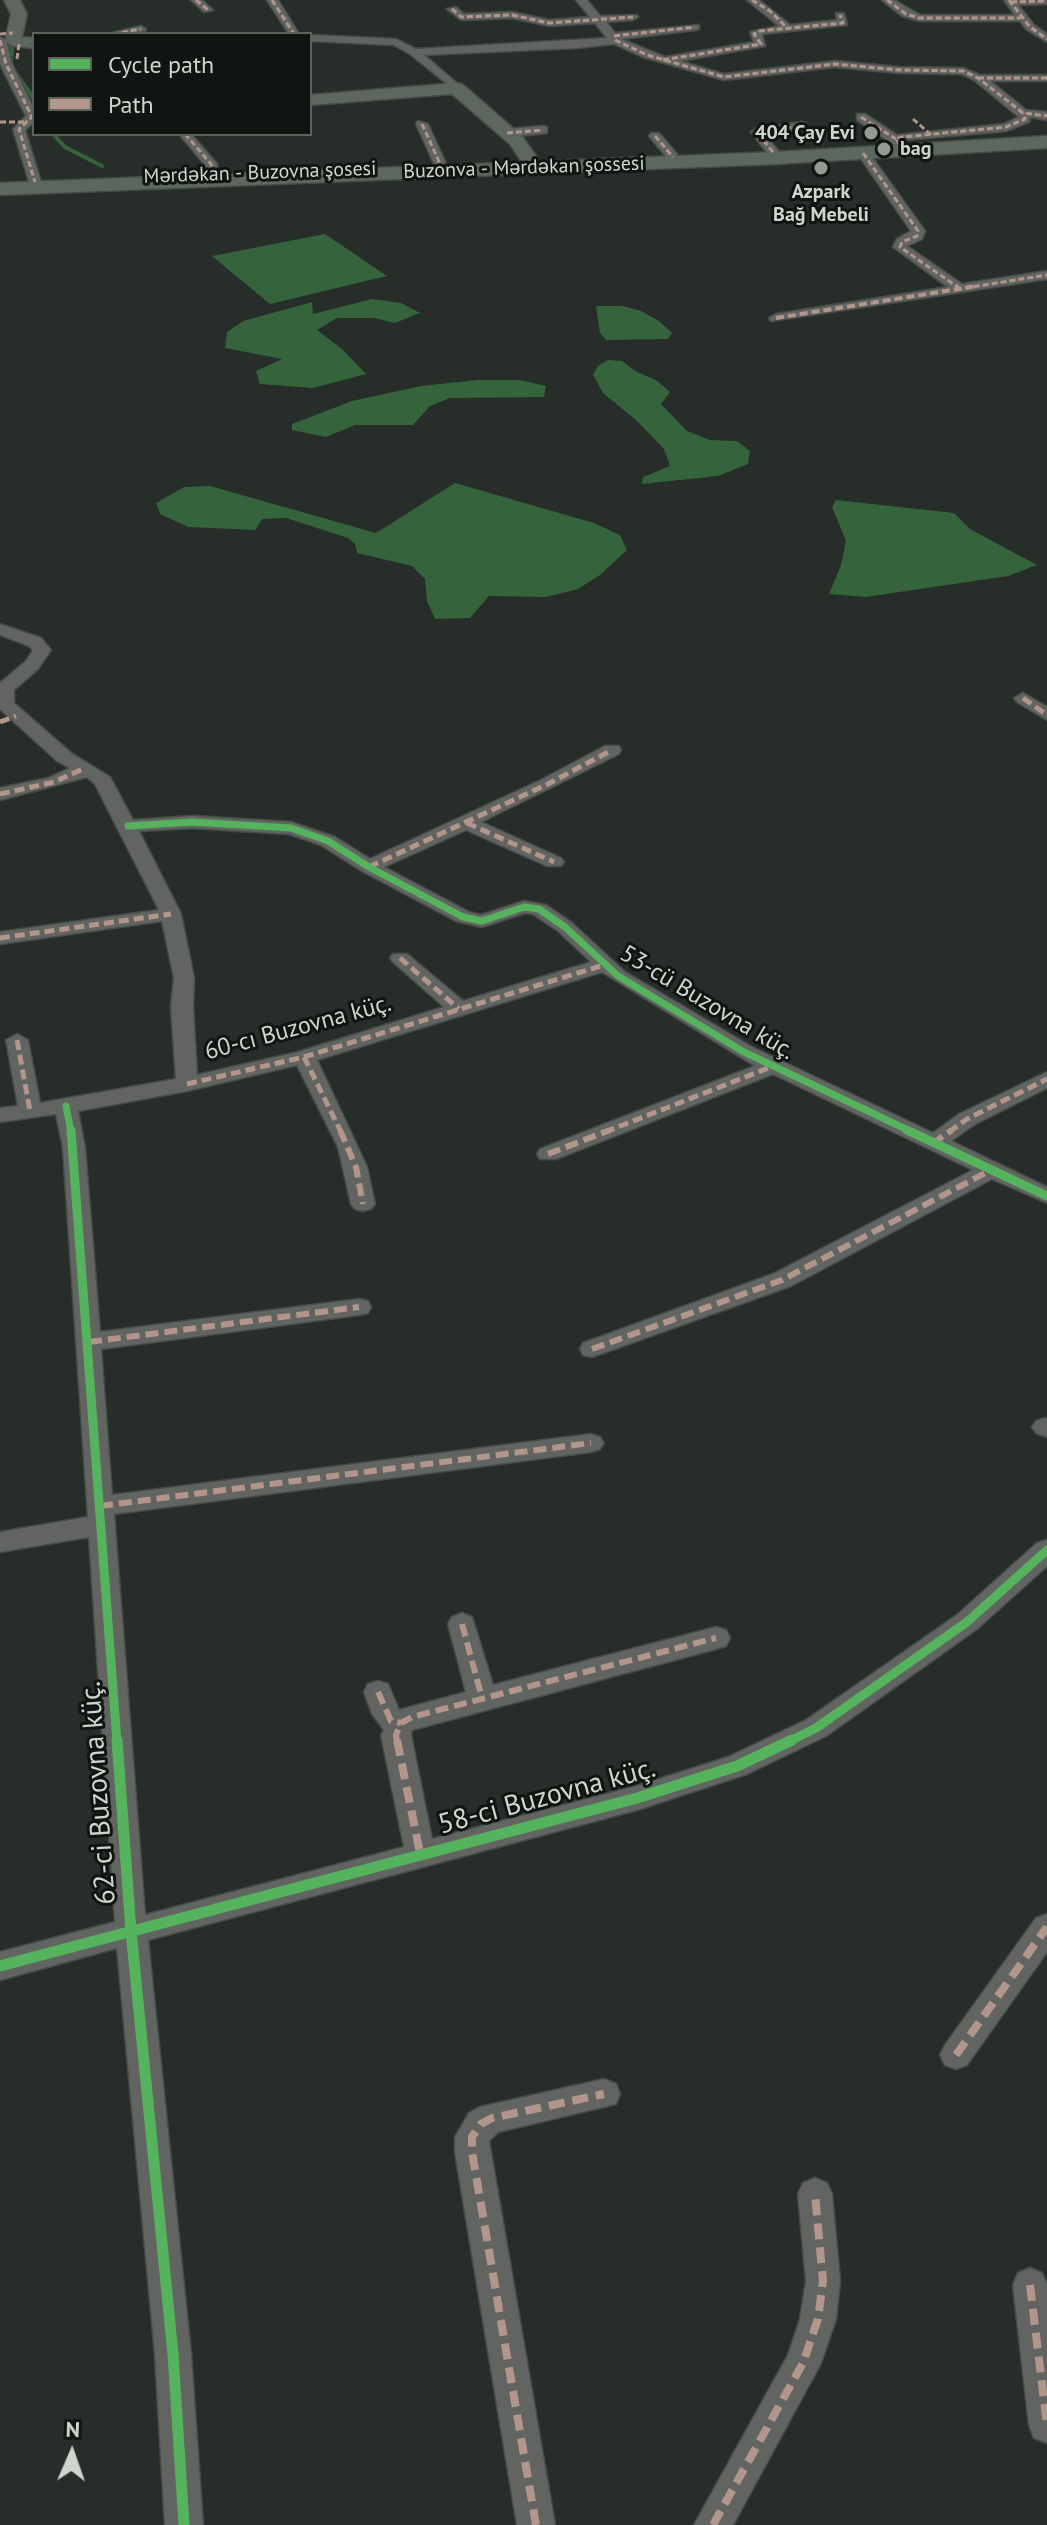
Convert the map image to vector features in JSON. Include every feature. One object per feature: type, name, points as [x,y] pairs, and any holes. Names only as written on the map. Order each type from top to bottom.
[{"type":"main road","name":"Mərdəkan - Buzovna şosesi","points":[[0,187],[35,182],[773,152],[898,142],[1047,140]]},
{"type":"main road","name":"Buzonva - Mərdəkan şossesi","points":[[0,187],[863,153],[1047,140]]},
{"type":"street","points":[[12,0],[19,14],[6,78],[32,117],[19,129],[35,182]]},
{"type":"street","points":[[196,0],[208,10]]},
{"type":"street","points":[[272,0],[293,32]]},
{"type":"street","points":[[581,0],[614,38],[663,60],[724,77],[847,63],[899,70],[963,71],[978,78],[1023,113],[1047,116]]},
{"type":"street","points":[[752,0],[770,11],[786,27]]},
{"type":"street","points":[[887,0],[906,14],[919,18],[1021,18]]},
{"type":"street","points":[[1010,1],[1021,18],[1047,39]]},
{"type":"street","points":[[1010,1],[1047,1]]},
{"type":"street","points":[[452,9],[461,17],[505,14],[549,23],[633,17]]},
{"type":"street","points":[[663,60],[761,44],[755,37],[756,32],[843,23],[840,15]]},
{"type":"street","points":[[414,52],[577,45],[695,27]]},
{"type":"street","points":[[124,32],[141,29]]},
{"type":"street","points":[[312,38],[388,41],[414,52],[507,133],[532,163]]},
{"type":"street","points":[[978,78],[1047,78]]},
{"type":"street","points":[[312,100],[456,88]]},
{"type":"street","points":[[861,117],[898,142],[1006,127],[1025,119],[1023,113]]},
{"type":"street","points":[[913,119],[931,135]]},
{"type":"street","points":[[0,122],[24,122]]},
{"type":"street","points":[[422,124],[441,166]]},
{"type":"street","points":[[773,152],[757,132],[802,126]]},
{"type":"street","points":[[507,133],[543,130]]},
{"type":"street","points":[[187,136],[211,164],[215,175]]},
{"type":"street","points":[[655,136],[673,157]]},
{"type":"street","points":[[863,153],[918,231],[917,236],[902,242],[900,247],[960,289]]},
{"type":"street","points":[[776,318],[1047,275]]},
{"type":"street","points":[[0,629],[39,645],[42,650],[3,694],[8,719],[103,781],[150,865],[171,914],[184,978],[182,1007],[187,1084]]},
{"type":"street","points":[[1023,698],[1047,715]]},
{"type":"street","points":[[369,867],[467,823],[612,750]]},
{"type":"street","points":[[0,794],[54,782],[85,768]]},
{"type":"street","name":"53-cü Buzovna küç.","points":[[128,826],[192,822],[291,828],[328,841],[452,913],[471,919],[491,919],[524,907],[539,909],[565,927],[604,965],[637,989],[771,1067],[1047,1196]]},
{"type":"street","points":[[467,823],[554,862]]},
{"type":"street","points":[[0,938],[171,914]]},
{"type":"street","points":[[400,958],[459,1009]]},
{"type":"street","name":"60-cı Buzovna küç.","points":[[0,1115],[187,1084],[304,1057],[604,965]]},
{"type":"street","points":[[17,1040],[30,1111]]},
{"type":"street","points":[[304,1057],[349,1147],[363,1204]]},
{"type":"street","points":[[548,1154],[771,1067]]},
{"type":"street","points":[[932,1144],[967,1119],[1047,1079]]},
{"type":"street","name":"62-ci Buzovna küç.","points":[[66,1106],[74,1148],[131,1931],[173,2354],[184,2525]]},
{"type":"street","points":[[592,1349],[782,1280],[991,1170]]},
{"type":"street","points":[[89,1342],[359,1307]]},
{"type":"street","points":[[0,1542],[101,1516],[591,1443]]},
{"type":"street","name":"58-ci Buzovna küç.","points":[[0,1966],[637,1798],[693,1782],[771,1752],[816,1728],[967,1622],[1047,1550]]},
{"type":"street","points":[[462,1624],[482,1698]]},
{"type":"street","points":[[378,1692],[391,1721],[401,1723],[482,1698],[716,1638]]},
{"type":"street","points":[[401,1723],[396,1735],[420,1853]]},
{"type":"street","points":[[956,2055],[1047,1927]]},
{"type":"street","points":[[536,2525],[472,2152],[472,2137],[481,2124],[492,2118],[604,2094]]},
{"type":"street","points":[[713,2525],[803,2363],[818,2319],[823,2281],[815,2194]]},
{"type":"street","points":[[1030,2285],[1047,2425]]},
{"type":"shaded area","points":[[325,234],[387,276],[270,304],[212,256]]},
{"type":"shaded area","points":[[372,299],[401,303],[420,313],[395,323],[374,318],[337,318],[317,330],[342,349],[366,374],[313,388],[260,384],[256,371],[282,359],[225,348],[227,332],[243,321],[312,302],[313,314]]},
{"type":"shaded area","points":[[596,306],[623,306],[641,311],[672,333],[668,339],[606,340],[600,333]]},
{"type":"shaded area","points":[[608,360],[622,361],[656,380],[670,392],[661,404],[687,431],[710,440],[737,441],[750,451],[748,464],[718,476],[642,484],[643,477],[670,466],[664,449],[636,420],[603,393],[593,375],[598,366]]},
{"type":"shaded area","points":[[477,380],[520,380],[546,386],[544,397],[450,398],[430,406],[413,425],[355,425],[326,437],[292,430],[292,424],[352,401],[421,386]]},
{"type":"shaded area","points":[[455,483],[594,523],[620,535],[627,550],[600,575],[578,589],[546,597],[489,596],[470,618],[435,619],[427,601],[425,579],[412,566],[357,553],[355,544],[348,538],[286,518],[262,519],[255,530],[188,527],[160,514],[156,503],[184,487],[210,486],[376,533]]},
{"type":"shaded area","points":[[836,500],[954,513],[970,529],[1037,565],[1008,576],[866,597],[829,594],[841,565],[846,541],[832,507]]},
{"type":"waterway","points":[[6,38],[12,48],[11,64]]},
{"type":"waterway","points":[[17,75],[32,96]]},
{"type":"waterway","points":[[55,136],[65,147],[102,166]]},
{"type":"marked path","points":[[196,0],[208,10]]},
{"type":"marked path","points":[[272,0],[293,32]]},
{"type":"marked path","points":[[752,0],[770,11],[786,27]]},
{"type":"marked path","points":[[887,0],[906,14],[919,18],[1021,18]]},
{"type":"marked path","points":[[1009,0],[1030,27],[1047,39]]},
{"type":"marked path","points":[[1011,2],[1047,1]]},
{"type":"marked path","points":[[452,9],[461,17],[512,15],[549,23],[633,17]]},
{"type":"marked path","points":[[663,60],[761,44],[754,34],[759,31],[843,23],[840,15]]},
{"type":"marked path","points":[[614,36],[695,27]]},
{"type":"marked path","points":[[124,32],[141,29]]},
{"type":"marked path","points":[[0,34],[13,33]]},
{"type":"marked path","points":[[0,40],[6,64],[32,117],[19,129],[35,182]]},
{"type":"marked path","points":[[615,40],[647,55],[724,77],[835,64],[899,70],[963,71],[978,78],[1023,113],[1047,116]]},
{"type":"marked path","points":[[17,59],[19,44]]},
{"type":"marked path","points":[[978,78],[1047,78]]},
{"type":"marked path","points":[[900,145],[896,139],[902,137],[1006,127],[1025,119],[1023,113]]},
{"type":"marked path","points":[[861,117],[896,139]]},
{"type":"marked path","points":[[913,119],[931,135]]},
{"type":"marked path","points":[[0,122],[24,122]]},
{"type":"marked path","points":[[422,124],[441,166]]},
{"type":"marked path","points":[[773,152],[757,132],[802,126]]},
{"type":"marked path","points":[[507,133],[543,130]]},
{"type":"marked path","points":[[187,136],[211,164],[215,175]]},
{"type":"marked path","points":[[655,136],[673,157]]},
{"type":"marked path","points":[[863,153],[918,231],[917,236],[902,242],[900,247],[960,289]]},
{"type":"marked path","points":[[776,318],[1047,275]]},
{"type":"marked path","points":[[1023,698],[1047,715]]},
{"type":"marked path","points":[[0,722],[16,716]]},
{"type":"marked path","points":[[369,867],[548,784],[612,750]]},
{"type":"marked path","points":[[0,794],[54,782],[85,768]]},
{"type":"marked path","points":[[467,823],[554,862]]},
{"type":"marked path","points":[[0,938],[171,914]]},
{"type":"marked path","points":[[400,958],[459,1009]]},
{"type":"marked path","points":[[187,1084],[304,1057],[604,965]]},
{"type":"marked path","points":[[17,1040],[30,1111]]},
{"type":"marked path","points":[[304,1057],[349,1147],[363,1204]]},
{"type":"marked path","points":[[548,1154],[771,1067]]},
{"type":"marked path","points":[[932,1144],[967,1119],[1047,1079]]},
{"type":"marked path","points":[[592,1349],[782,1280],[991,1170]]},
{"type":"marked path","points":[[89,1342],[359,1307]]},
{"type":"marked path","points":[[100,1506],[591,1443]]},
{"type":"marked path","points":[[462,1624],[482,1698]]},
{"type":"marked path","points":[[420,1853],[396,1735],[401,1723],[412,1717],[716,1638]]},
{"type":"marked path","points":[[378,1692],[391,1721],[401,1723]]},
{"type":"marked path","points":[[956,2055],[1047,1927]]},
{"type":"marked path","points":[[536,2525],[472,2152],[472,2137],[481,2124],[492,2118],[604,2094]]},
{"type":"marked path","points":[[713,2525],[803,2363],[818,2319],[823,2281],[815,2194]]},
{"type":"marked path","points":[[1030,2285],[1047,2425]]},
{"type":"cycle path","points":[[128,826],[192,822],[291,828],[328,841],[369,867],[463,917],[482,921],[524,907],[539,909],[565,927],[618,976],[744,1052],[1047,1196]]},
{"type":"cycle path","points":[[66,1106],[74,1148],[131,1931],[173,2354],[184,2525]]},
{"type":"cycle path","points":[[0,1966],[637,1798],[737,1766],[816,1728],[967,1622],[1047,1550]]},
{"type":"place","name":"404 Çay Evi","points":[[871,133]]},
{"type":"place","name":"bag","points":[[884,149]]},
{"type":"place","name":"Azpark Bağ Mebeli","points":[[821,168]]}]
